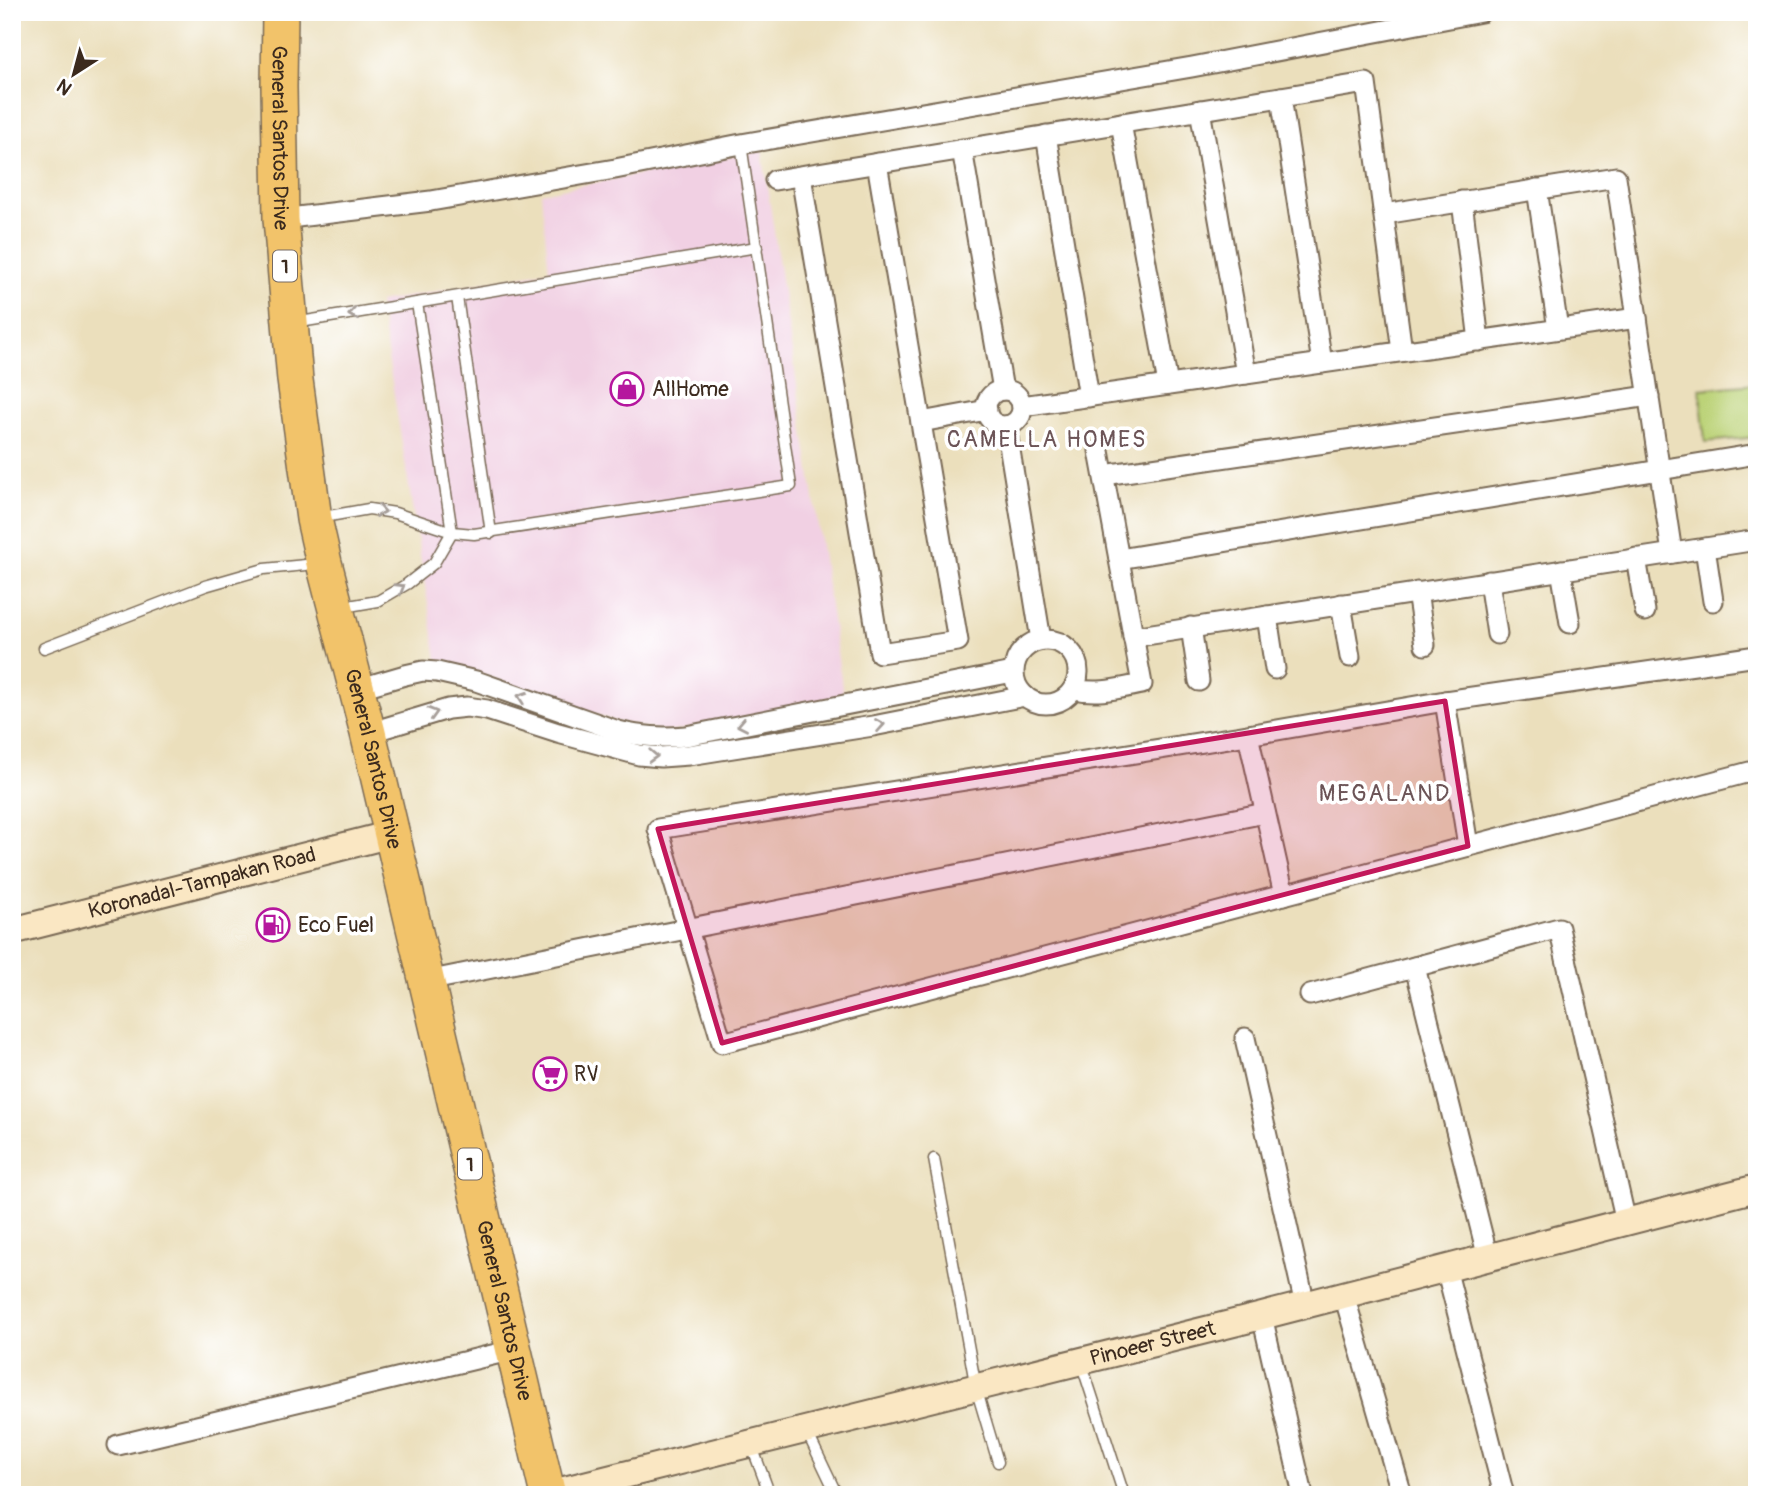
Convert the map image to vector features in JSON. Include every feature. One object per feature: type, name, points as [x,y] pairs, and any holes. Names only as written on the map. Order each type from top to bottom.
[{"type":"highway","name":"General Santos Drive","points":[[280,12],[281,219],[289,324],[314,519],[368,733],[548,1494]]},
{"type":"main road","name":"Koronadal-Tampakan Road","points":[[12,931],[392,834]]},
{"type":"main road","name":"Pinoeer Street","points":[[548,1494],[1262,1316],[1757,1188]]},
{"type":"street","points":[[281,219],[431,201],[741,144],[1192,67],[1481,12]]},
{"type":"street","points":[[775,180],[1366,83],[1402,352]]},
{"type":"street","points":[[1281,97],[1322,363]]},
{"type":"street","points":[[1200,110],[1246,374]]},
{"type":"street","points":[[1121,123],[1168,385]]},
{"type":"street","points":[[1046,135],[1089,397]]},
{"type":"street","points":[[962,149],[1003,390]]},
{"type":"street","points":[[801,176],[880,653],[958,641],[877,163]]},
{"type":"street","points":[[1384,214],[1616,177],[1672,553]]},
{"type":"street","points":[[1537,190],[1558,329]]},
{"type":"street","points":[[1462,201],[1479,341]]},
{"type":"street","points":[[1022,406],[1637,318]]},
{"type":"street","points":[[1003,390],[1016,394],[1022,406],[1018,419],[1006,426],[993,422],[986,410],[990,397],[1003,390]]},
{"type":"street","points":[[1104,475],[1649,396]]},
{"type":"street","points":[[921,422],[986,410]]},
{"type":"street","points":[[1006,426],[1041,640]]},
{"type":"street","points":[[1073,689],[1105,692],[1142,684],[1099,451]]},
{"type":"street","points":[[1119,559],[1757,454]]},
{"type":"street","points":[[1133,637],[1757,540]]},
{"type":"street","points":[[1705,548],[1713,601]]},
{"type":"street","points":[[1636,558],[1645,611]]},
{"type":"street","points":[[1561,570],[1570,623]]},
{"type":"street","points":[[1489,581],[1497,634]]},
{"type":"street","points":[[1417,592],[1425,645]]},
{"type":"street","points":[[1341,604],[1350,657]]},
{"type":"street","points":[[1267,616],[1275,669]]},
{"type":"street","points":[[1191,627],[1199,681]]},
{"type":"street","points":[[1041,640],[1059,642],[1067,647],[1077,662],[1077,681],[1073,689],[1068,696],[1051,704],[1042,704],[1025,696],[1015,681],[1013,672],[1018,654],[1032,642],[1041,640]]},
{"type":"street","points":[[1757,656],[1445,701],[658,830],[722,1043],[1757,770]]},
{"type":"street","points":[[357,689],[423,671],[437,672],[476,681],[618,731],[661,738],[686,736],[1013,672]]},
{"type":"street","points":[[368,733],[448,709],[467,707],[487,710],[613,749],[661,757],[873,726],[1025,696]]},
{"type":"street","points":[[1445,701],[1468,846]]},
{"type":"street","points":[[1248,735],[1284,895]]},
{"type":"street","points":[[427,981],[1265,813]]},
{"type":"street","points":[[1310,995],[1559,929],[1626,1222]]},
{"type":"street","points":[[1415,967],[1488,1258]]},
{"type":"street","points":[[1245,1038],[1305,1305]]},
{"type":"street","points":[[1446,1268],[1504,1495]]},
{"type":"street","points":[[1344,1295],[1402,1495]]},
{"type":"street","points":[[1262,1316],[1303,1495]]},
{"type":"street","points":[[118,1445],[513,1350]]},
{"type":"lane","points":[[314,519],[369,509],[395,513],[452,532],[491,533],[791,486],[741,144]]},
{"type":"lane","points":[[289,324],[757,247]]},
{"type":"lane","points":[[457,296],[491,533]]},
{"type":"lane","points":[[336,609],[378,601],[407,584],[434,563],[452,532],[417,303]]},
{"type":"lane","points":[[44,648],[205,586],[264,569],[324,563]]},
{"type":"lane","points":[[934,1159],[976,1388],[998,1462]]},
{"type":"lane","points":[[1081,1361],[1124,1495]]},
{"type":"lane","points":[[806,1430],[837,1495]]},
{"type":"lane","points":[[751,1443],[770,1495]]},
{"type":"highlighted area","points":[[1445,701],[1468,846],[722,1043],[658,829]]},
{"type":"shaded area","points":[[762,151],[844,699],[670,732],[617,722],[437,659],[379,302],[549,271],[541,193]]},
{"type":"green space","points":[[1757,384],[1757,437],[1705,442],[1700,389]]},
{"type":"place","name":"AllHome","points":[[627,389]]},
{"type":"place","name":"Eco Fuel","points":[[273,925]]},
{"type":"place","name":"RV","points":[[550,1074]]},
{"type":"district","name":"CAMELLA HOMES","points":[[1047,439]]},
{"type":"district","name":"MEGALAND","points":[[1385,793]]}]
